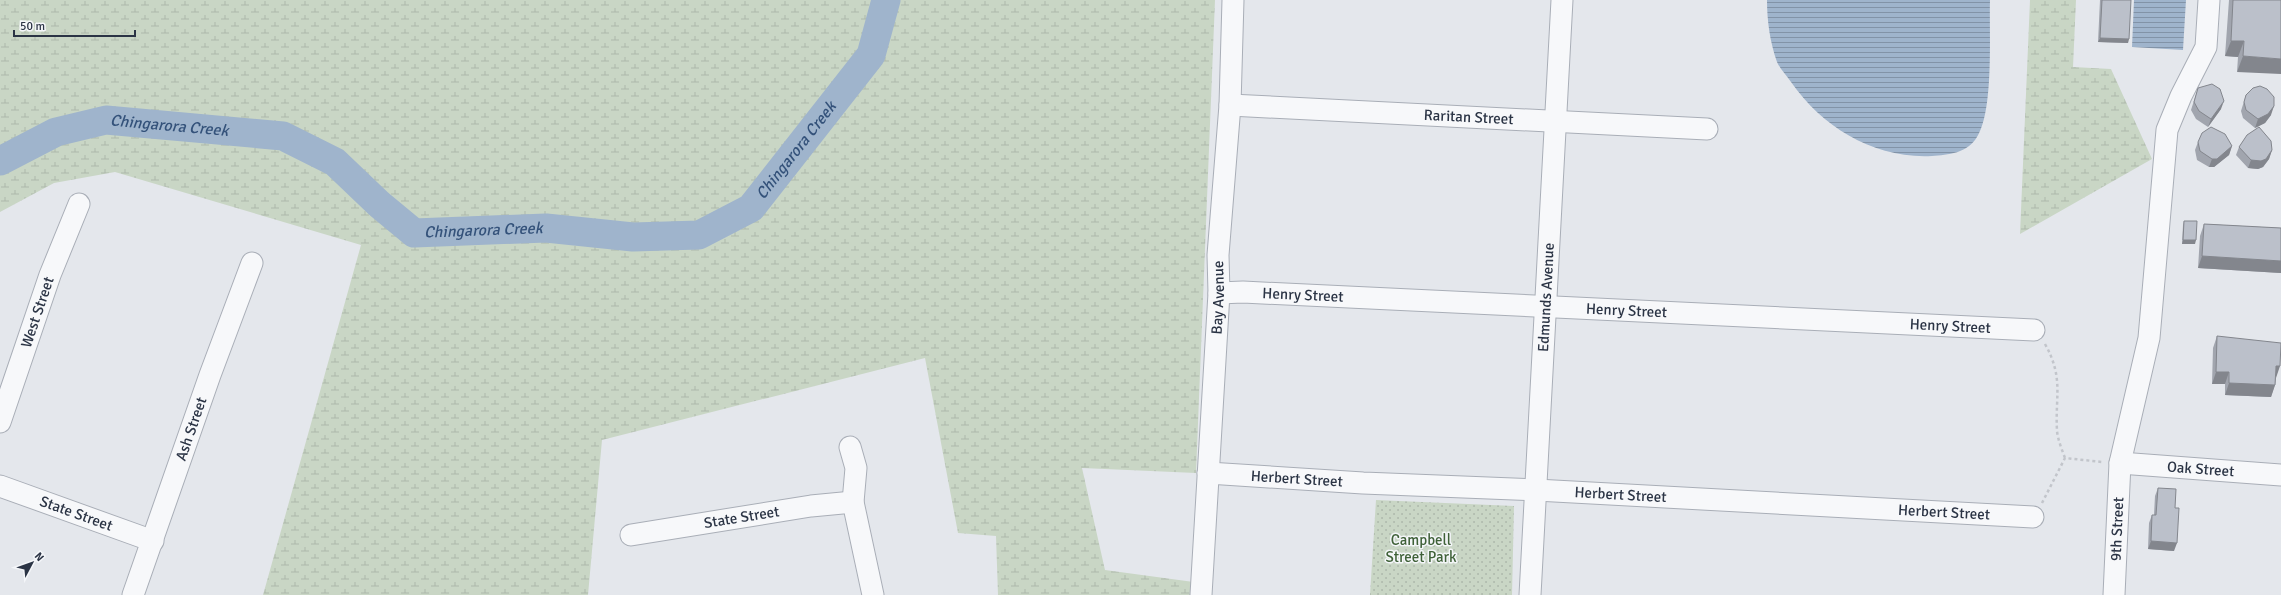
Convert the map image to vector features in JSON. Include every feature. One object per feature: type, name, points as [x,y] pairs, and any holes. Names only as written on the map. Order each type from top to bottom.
[{"type":"street","name":"Bay Avenue","points":[[1201,595],[1219,293],[1218,255],[1230,105],[1233,0]]},
{"type":"street","name":"Edmunds Avenue","points":[[1530,595],[1562,0]]},
{"type":"street","name":"9th Street","points":[[2114,595],[2120,463],[2150,338],[2167,130],[2181,96],[2206,47],[2209,0]]},
{"type":"street","name":"Raritan Street","points":[[1230,105],[1707,129]]},
{"type":"street","name":"West Street","points":[[0,422],[50,275],[79,204]]},
{"type":"street","name":"Ash Street","points":[[133,595],[210,375],[252,263]]},
{"type":"street","name":"Henry Street","points":[[1219,293],[1476,303],[1545,308],[2034,330]]},
{"type":"street","points":[[850,447],[856,468],[853,502],[873,595]]},
{"type":"street","name":"Oak Street","points":[[2120,463],[2281,475]]},
{"type":"street","name":"Herbert Street","points":[[1208,473],[1363,483],[1536,490],[2033,517]]},
{"type":"street","name":"State Street","points":[[0,486],[153,541]]},
{"type":"street","name":"State Street","points":[[631,535],[811,506],[853,502]]},
{"type":"path","points":[[2033,517],[2040,508],[2065,458],[2057,433],[2058,381],[2055,366],[2042,340],[2034,330]]},
{"type":"path","points":[[2065,458],[2120,463]]},
{"type":"green space","points":[[0,0],[1215,0],[1196,473],[1082,468],[1105,570],[1201,583],[1201,595],[998,595],[996,536],[958,533],[925,358],[602,440],[588,595],[263,595],[361,245],[115,172],[54,183],[0,212]]},
{"type":"green space","points":[[2030,0],[2076,0],[2073,67],[2111,69],[2152,159],[2020,234]]},
{"type":"green space","name":"Campbell Street Park","points":[[1376,500],[1514,506],[1512,595],[1370,595]]},
{"type":"water","points":[[1767,0],[1990,0],[1990,71],[1986,109],[1977,137],[1968,147],[1951,154],[1938,156],[1911,156],[1890,152],[1871,146],[1852,137],[1835,126],[1804,99],[1778,65],[1769,31]]},
{"type":"water","points":[[2134,0],[2186,0],[2183,50],[2132,47]]},
{"type":"building","points":[[2102,0],[2131,0],[2129,39],[2100,38]]},
{"type":"building","points":[[2233,0],[2281,0],[2281,59],[2243,56],[2244,41],[2231,41]]},
{"type":"building","points":[[2212,84],[2220,89],[2224,101],[2211,119],[2199,111],[2194,102],[2198,88]]},
{"type":"building","points":[[2260,86],[2267,89],[2274,97],[2274,106],[2268,114],[2258,119],[2246,110],[2244,102],[2246,95],[2253,88]]},
{"type":"building","points":[[2211,127],[2225,134],[2232,146],[2217,159],[2212,159],[2200,151],[2198,142],[2202,133]]},
{"type":"building","points":[[2259,127],[2271,141],[2272,150],[2266,159],[2261,161],[2251,160],[2239,147],[2247,135]]},
{"type":"building","points":[[2184,221],[2197,221],[2196,240],[2183,240]]},
{"type":"building","points":[[2204,224],[2281,228],[2281,261],[2202,256]]},
{"type":"building","points":[[2217,336],[2281,343],[2280,366],[2276,366],[2275,385],[2229,383],[2229,372],[2216,372]]},
{"type":"building","points":[[2158,488],[2176,489],[2175,508],[2179,508],[2177,543],[2151,541],[2152,515],[2156,515]]},
{"type":"waterway","name":"Chingarora Creek","points":[[0,161],[56,132],[106,120],[283,136],[335,162],[379,204],[414,233],[546,228],[633,237],[699,235],[751,208],[871,55],[886,0]]}]
